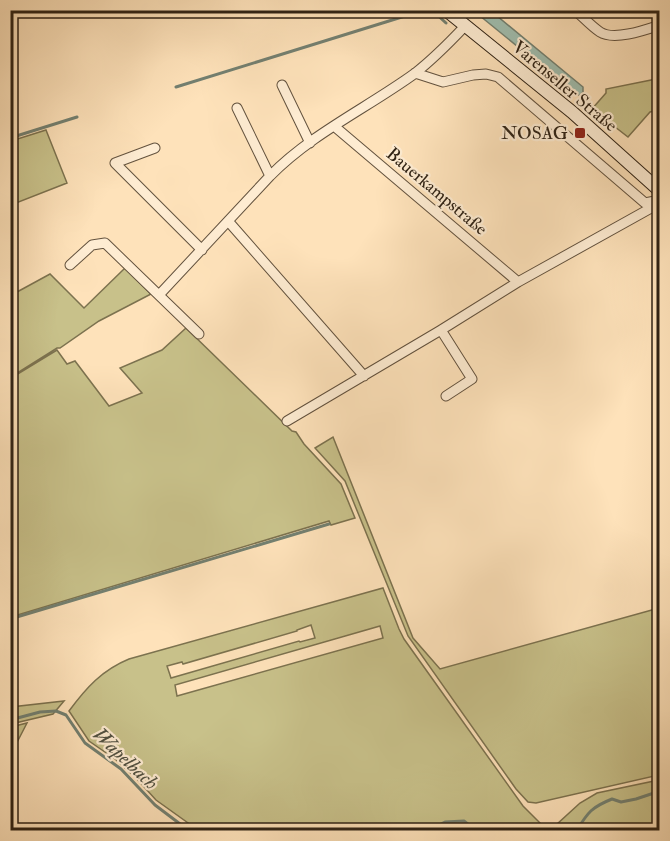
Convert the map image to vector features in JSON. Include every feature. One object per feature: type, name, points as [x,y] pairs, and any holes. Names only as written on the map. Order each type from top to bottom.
[{"type":"main road","name":"Varenseller Straße","points":[[446,10],[572,112],[660,190]]},
{"type":"street","points":[[575,10],[601,33],[608,36],[660,25]]},
{"type":"street","points":[[159,295],[270,176],[290,158],[415,73],[465,26]]},
{"type":"street","name":"Varenseller Straße","points":[[415,73],[443,82],[473,75],[486,74],[498,77],[645,203],[660,201]]},
{"type":"street","points":[[282,85],[310,143]]},
{"type":"street","points":[[237,108],[270,176]]},
{"type":"street","name":"Bauerkampstraße","points":[[334,126],[518,282]]},
{"type":"street","points":[[155,148],[115,163],[202,250]]},
{"type":"street","points":[[287,421],[518,282],[660,201]]},
{"type":"street","points":[[228,221],[364,376]]},
{"type":"street","points":[[70,265],[92,245],[105,243],[199,334]]},
{"type":"street","points":[[441,330],[472,379],[446,396]]},
{"type":"shaded area","points":[[474,11],[491,11],[583,87],[583,92],[577,95]]},
{"type":"shaded area","points":[[659,76],[659,110],[650,112],[628,137],[592,109],[606,93],[606,89],[656,79]]},
{"type":"shaded area","points":[[46,130],[67,183],[11,205],[11,141]]},
{"type":"shaded area","points":[[125,268],[151,294],[99,321],[60,348],[11,377],[10,286],[17,292],[50,274],[84,308]]},
{"type":"shaded area","points":[[186,328],[292,431],[296,432],[304,444],[341,484],[355,518],[331,525],[329,521],[11,617],[11,378],[57,350],[67,364],[75,361],[109,406],[142,393],[120,368],[162,350]]},
{"type":"shaded area","points":[[333,437],[413,638],[440,669],[659,608],[659,775],[536,803],[528,802],[516,789],[408,636],[345,481],[315,448]]},
{"type":"shaded area","points":[[383,588],[404,639],[523,806],[545,828],[557,824],[580,803],[597,793],[659,780],[659,828],[652,830],[198,830],[156,800],[115,759],[89,741],[69,711],[95,680],[119,663]],"holes":[[[311,625],[315,638],[171,678],[167,666],[182,662],[183,664]],[[380,626],[383,638],[177,696],[175,685]]]},
{"type":"shaded area","points":[[64,701],[53,714],[11,724],[11,707]]},
{"type":"shaded area","points":[[27,723],[11,754],[11,727]]},
{"type":"waterway","points":[[432,10],[446,23]]},
{"type":"waterway","points":[[176,87],[418,12]]},
{"type":"waterway","points":[[10,138],[77,117]]},
{"type":"waterway","points":[[10,619],[329,524]]},
{"type":"waterway","name":"Wapelbach","points":[[10,720],[40,712],[56,711],[66,715],[85,743],[121,769],[155,805],[188,830]]},
{"type":"waterway","name":"Wapelbach","points":[[577,830],[591,811],[605,802],[612,799],[621,802],[660,791]]},
{"type":"waterway","name":"Wapelbach","points":[[429,830],[445,822],[464,821],[475,830]]},
{"type":"place","name":"NOSAG","points":[[580,133]]}]
